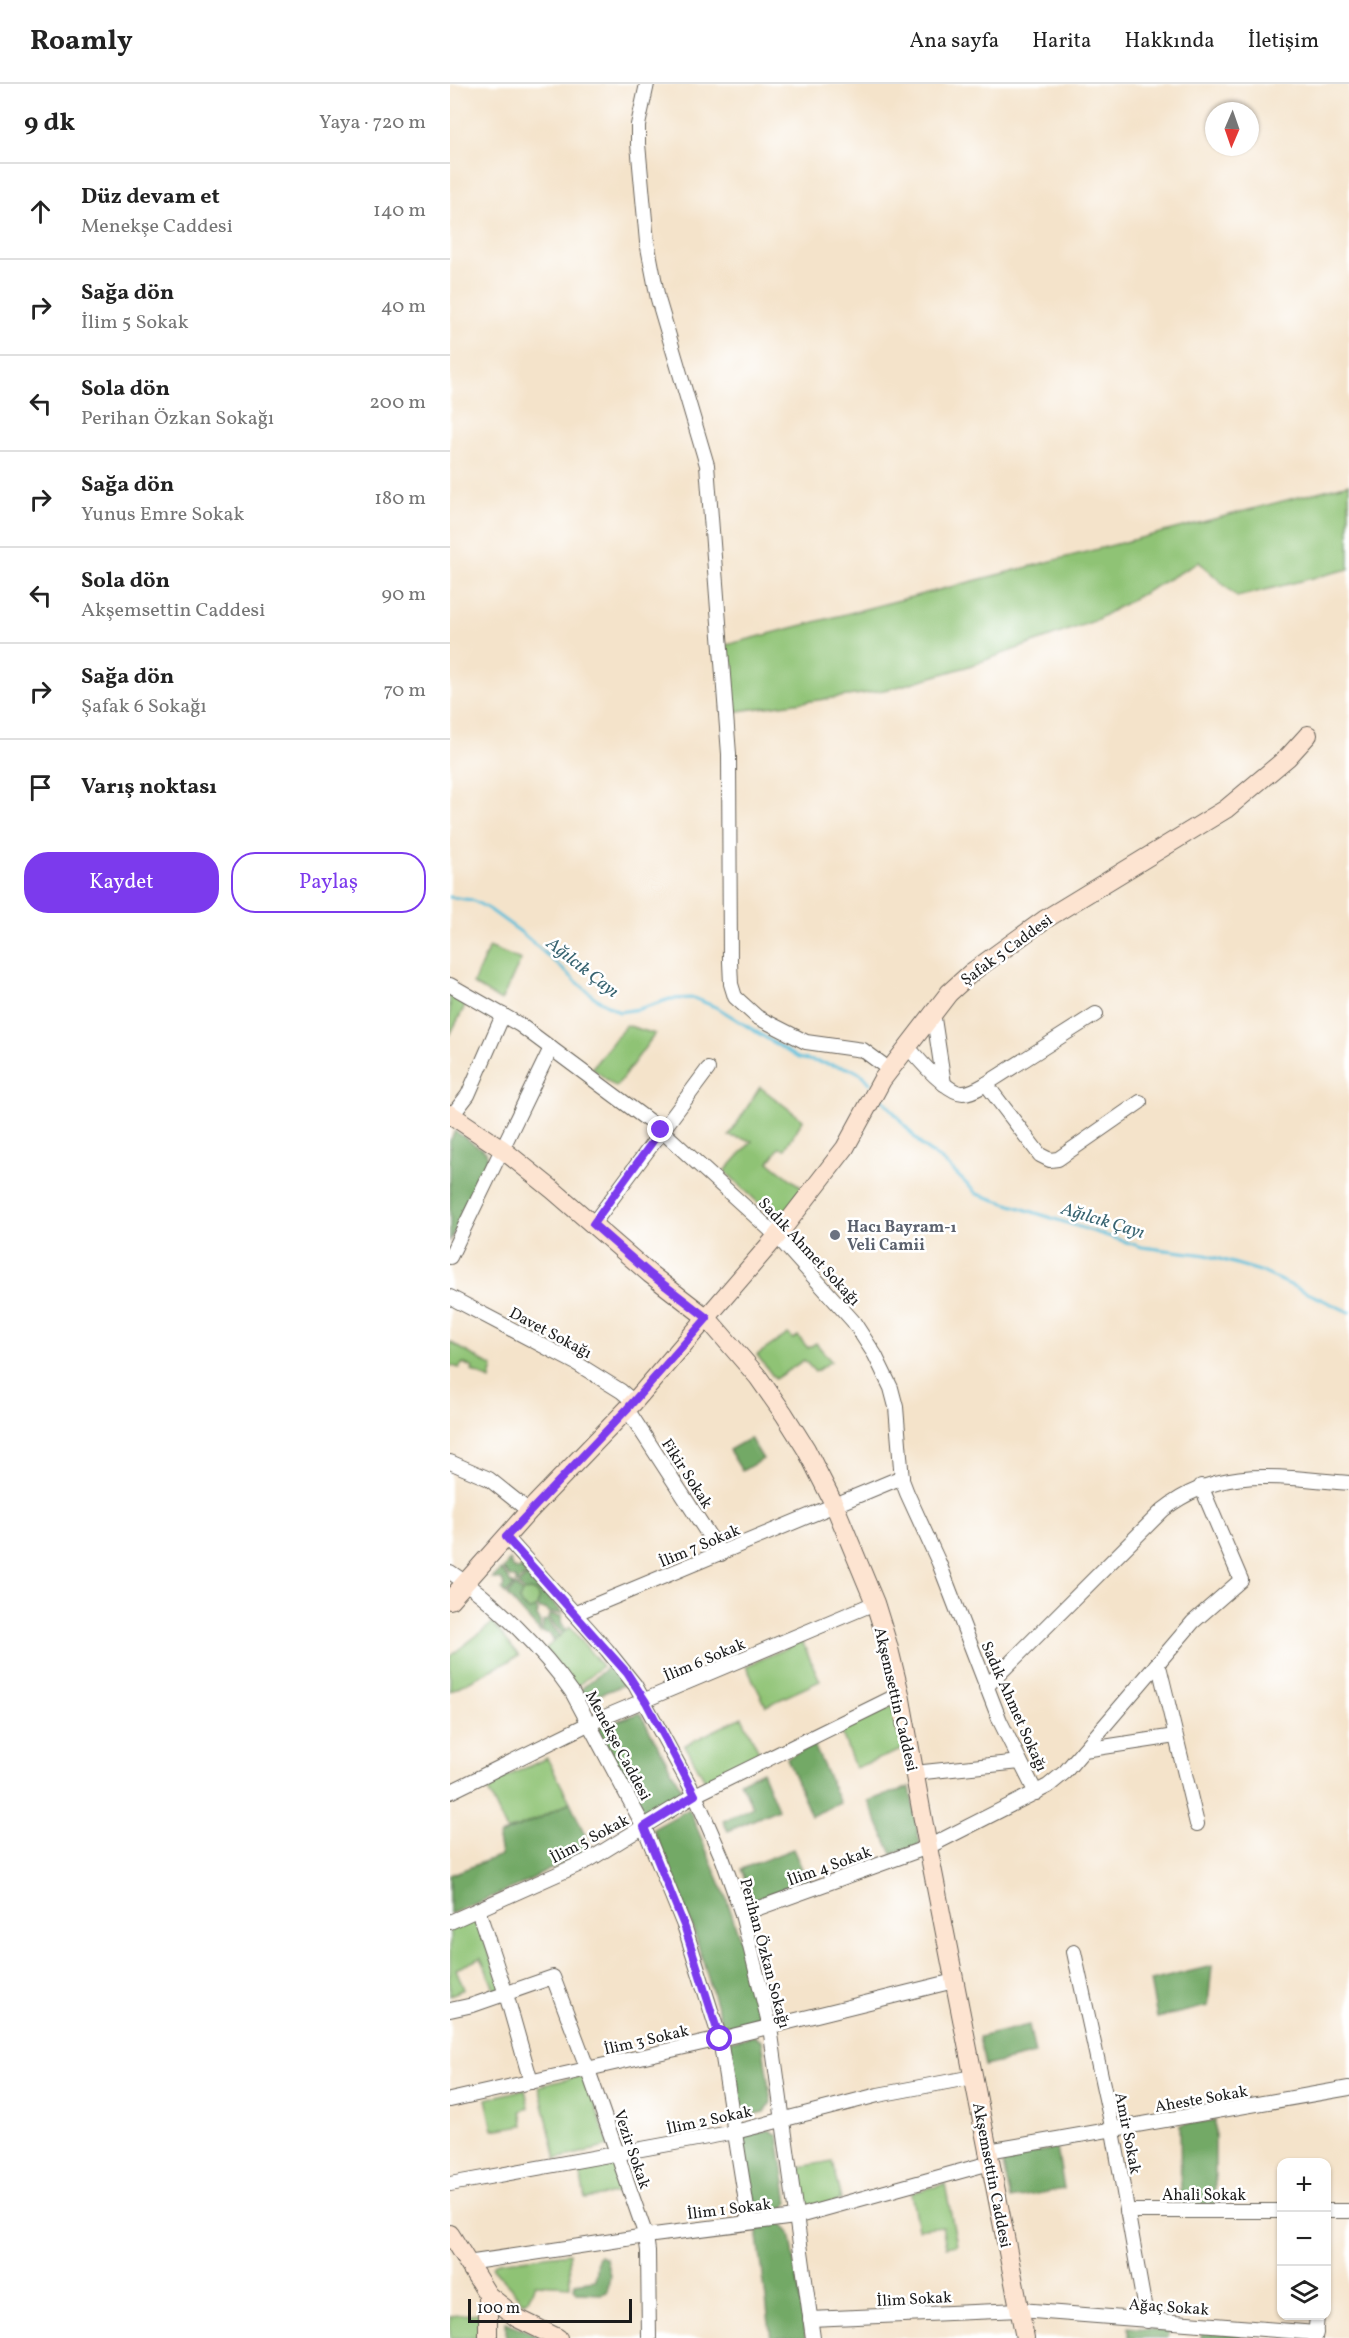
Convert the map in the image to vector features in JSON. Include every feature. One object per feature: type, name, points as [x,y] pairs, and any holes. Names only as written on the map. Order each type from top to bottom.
[{"type":"street","points":[[646,84],[638,125],[638,144],[647,242],[660,308],[707,465],[729,754],[730,962],[733,992],[738,1001],[749,1011],[796,1038],[816,1044],[863,1050],[890,1070]]},
{"type":"street","name":"Şafak 5 Caddesi","points":[[450,1600],[529,1511],[630,1405],[777,1236],[845,1148],[871,1098],[890,1070],[957,984],[1028,931],[1226,808],[1288,757],[1308,735]]},
{"type":"street","name":"Sadık Ahmet Sokağı","points":[[450,985],[503,1015],[661,1130],[777,1236],[853,1321],[885,1373],[896,1407],[902,1477],[907,1493],[939,1563],[986,1687],[1036,1792]]},
{"type":"street","points":[[933,1012],[944,1083]]},
{"type":"street","points":[[908,1047],[944,1083],[960,1093],[986,1084],[1096,1014]]},
{"type":"street","points":[[450,1115],[459,1108],[468,1095],[503,1015]]},
{"type":"street","points":[[450,1257],[551,1048]]},
{"type":"street","points":[[593,1224],[708,1069]]},
{"type":"street","points":[[986,1084],[1040,1155],[1050,1160],[1058,1159],[1140,1102]]},
{"type":"street","name":"Akşemsettin Caddesi","points":[[450,1115],[502,1149],[650,1274],[707,1318],[758,1377],[784,1414],[806,1449],[834,1504],[874,1603],[888,1645],[900,1694],[927,1847],[1025,2338]]},
{"type":"street","name":"Davet Sokağı","points":[[450,1297],[576,1363],[621,1391],[630,1405]]},
{"type":"street","name":"Fikir Sokak","points":[[630,1405],[721,1554]]},
{"type":"street","points":[[450,1462],[489,1479],[529,1511]]},
{"type":"street","name":"İlim 7 Sokak","points":[[576,1613],[902,1477]]},
{"type":"street","points":[[986,1687],[1162,1510],[1200,1486],[1226,1479],[1251,1477],[1349,1483]]},
{"type":"street","name":"İlim 4 Sokak","points":[[742,1914],[927,1847],[1048,1786],[1065,1772],[1193,1622],[1241,1580],[1200,1486]]},
{"type":"street","name":"Perihan Özkan Sokağı","points":[[506,1537],[627,1673],[646,1702],[695,1795],[718,1849],[742,1914],[770,2027],[813,2338]]},
{"type":"street","name":"Menekşe Caddesi","points":[[450,1572],[466,1582],[548,1660],[572,1692],[644,1827],[685,1928],[720,2039],[749,2221]]},
{"type":"street","name":"İlim 6 Sokak","points":[[450,1792],[588,1724],[646,1702],[874,1603]]},
{"type":"street","points":[[1156,1665],[1160,1670],[1197,1824]]},
{"type":"street","name":"İlim 5 Sokak","points":[[450,1922],[588,1860],[695,1795],[900,1694]]},
{"type":"street","points":[[1084,1750],[1175,1736]]},
{"type":"street","points":[[914,1773],[1020,1762]]},
{"type":"street","points":[[478,1910],[506,1994],[531,2082]]},
{"type":"street","name":"Amir Sokak","points":[[1074,1952],[1113,2131],[1147,2321]]},
{"type":"street","name":"Vezir Sokak","points":[[506,1994],[553,1977],[646,2236],[649,2338]]},
{"type":"street","name":"İlim 3 Sokak","points":[[450,2100],[720,2039],[954,1981]]},
{"type":"street","points":[[450,2010],[506,1994]]},
{"type":"street","name":"İlim 2 Sokak","points":[[450,2184],[735,2132],[878,2095],[974,2077]]},
{"type":"street","name":"Aheste Sokak","points":[[989,2157],[1113,2131],[1349,2088]]},
{"type":"street","name":"İlim 1 Sokak","points":[[467,2263],[749,2221],[795,2217],[989,2157]]},
{"type":"street","name":"Ahali Sokak","points":[[1127,2211],[1277,2211]]},
{"type":"street","points":[[1331,2211],[1349,2211]]},
{"type":"street","points":[[450,2234],[488,2295],[517,2318],[558,2338]]},
{"type":"street","points":[[488,2295],[488,2338]]},
{"type":"street","name":"İlim Sokak","points":[[810,2319],[1020,2310]]},
{"type":"street","name":"Ağaç Sokak","points":[[1020,2310],[1315,2336]]},
{"type":"street","points":[[1315,2336],[1317,2320]]},
{"type":"green space","points":[[1349,484],[1349,569],[1237,597],[1199,562],[1094,621],[966,667],[894,688],[731,712],[722,646]]},
{"type":"green space","points":[[489,947],[521,960],[501,1001],[473,984]]},
{"type":"green space","points":[[450,991],[468,1000],[450,1035]]},
{"type":"green space","points":[[626,1025],[655,1034],[616,1087],[592,1068]]},
{"type":"green space","points":[[760,1087],[803,1120],[785,1149],[779,1148],[769,1162],[805,1190],[784,1215],[772,1216],[725,1171],[752,1141],[729,1136]]},
{"type":"green space","points":[[455,1131],[486,1152],[488,1159],[450,1242],[450,1141]]},
{"type":"green space","points":[[788,1334],[793,1339],[798,1336],[808,1348],[816,1343],[831,1361],[815,1372],[804,1360],[775,1379],[757,1355]]},
{"type":"green space","points":[[450,1342],[493,1367],[490,1380],[472,1371],[473,1368],[463,1363],[459,1368],[450,1365]]},
{"type":"green space","points":[[750,1438],[763,1459],[742,1471],[729,1450]]},
{"type":"green space","points":[[510,1560],[512,1567],[517,1570],[522,1568],[527,1574],[516,1583],[516,1578],[510,1577],[503,1569]]},
{"type":"green space","points":[[501,1570],[510,1583],[515,1585],[505,1594],[502,1590],[504,1586],[502,1580],[492,1579]]},
{"type":"green space","points":[[528,1575],[563,1613],[549,1613],[537,1606],[539,1599],[536,1592],[524,1591],[518,1585]]},
{"type":"green space","points":[[516,1586],[522,1593],[519,1600],[522,1606],[529,1610],[536,1608],[538,1611],[540,1632],[507,1595]]},
{"type":"green space","points":[[529,1590],[536,1593],[539,1600],[536,1607],[529,1610],[522,1607],[519,1600],[522,1593]]},
{"type":"green space","points":[[549,1615],[562,1616],[561,1622],[566,1630],[562,1633],[548,1618]]},
{"type":"green space","points":[[547,1620],[560,1635],[552,1641],[551,1634],[542,1632],[543,1621]]},
{"type":"green space","points":[[493,1623],[519,1656],[450,1691],[450,1656]]},
{"type":"green space","points":[[570,1627],[602,1666],[576,1687],[545,1649]]},
{"type":"green space","points":[[802,1641],[820,1681],[766,1706],[746,1666]]},
{"type":"green space","points":[[610,1665],[625,1682],[624,1685],[585,1700],[579,1691]]},
{"type":"green space","points":[[895,1705],[904,1749],[855,1768],[841,1731]]},
{"type":"green space","points":[[640,1713],[686,1797],[647,1819],[597,1728]]},
{"type":"green space","points":[[742,1717],[762,1758],[707,1784],[685,1745]]},
{"type":"green space","points":[[814,1745],[840,1803],[811,1816],[787,1758]]},
{"type":"green space","points":[[547,1758],[570,1802],[540,1818],[507,1831],[486,1786]]},
{"type":"green space","points":[[762,1771],[778,1809],[728,1831],[723,1821],[753,1807],[740,1782]]},
{"type":"green space","points":[[910,1787],[920,1845],[892,1854],[868,1801]]},
{"type":"green space","points":[[570,1802],[591,1848],[520,1885],[450,1914],[450,1875],[501,1855],[498,1839],[500,1835]]},
{"type":"green space","points":[[689,1809],[726,1897],[742,1946],[760,2018],[754,2025],[724,2030],[693,1929],[653,1829]]},
{"type":"green space","points":[[793,1849],[809,1884],[754,1904],[741,1869]]},
{"type":"green space","points":[[476,1917],[502,1989],[495,1991],[481,1958],[456,1969],[464,1989],[450,1995],[450,1928]]},
{"type":"green space","points":[[1212,1966],[1208,2006],[1157,2018],[1150,1981]]},
{"type":"green space","points":[[1029,2025],[1035,2054],[985,2066],[979,2037]]},
{"type":"green space","points":[[754,2036],[762,2040],[771,2102],[765,2112],[745,2116],[740,2112],[728,2044],[731,2041]]},
{"type":"green space","points":[[585,2075],[609,2146],[556,2159],[539,2086]]},
{"type":"green space","points":[[525,2089],[529,2108],[521,2111],[524,2125],[493,2130],[486,2099]]},
{"type":"green space","points":[[1215,2120],[1215,2204],[1181,2204],[1180,2125]]},
{"type":"green space","points":[[770,2130],[778,2136],[788,2203],[782,2213],[763,2215],[756,2210],[742,2141],[747,2135]]},
{"type":"green space","points":[[1057,2148],[1064,2189],[1011,2199],[1002,2160]]},
{"type":"green space","points":[[614,2159],[624,2191],[585,2199],[579,2166]]},
{"type":"green space","points":[[832,2161],[841,2200],[805,2210],[799,2167]]},
{"type":"green space","points":[[945,2184],[957,2245],[946,2247],[942,2226],[918,2229],[911,2193]]},
{"type":"green space","points":[[782,2224],[791,2237],[806,2338],[771,2338],[757,2229],[758,2226]]},
{"type":"green space","points":[[569,2253],[570,2286],[535,2284],[528,2300],[524,2302],[492,2267],[498,2262]]},
{"type":"green space","points":[[599,2255],[606,2258],[610,2276],[607,2292],[602,2294],[577,2293],[574,2288],[575,2283],[595,2280]]},
{"type":"green space","points":[[479,2313],[482,2338],[450,2338],[450,2316]]},
{"type":"green space","points":[[506,2322],[543,2338],[506,2338]]},
{"type":"green space","points":[[1128,2327],[1169,2331],[1168,2338],[1128,2338]]},
{"type":"green space","points":[[1202,2332],[1240,2334],[1240,2338],[1201,2338]]},
{"type":"waterway","name":"Ağılcık Çayı","points":[[450,897],[472,900],[489,909],[522,933],[594,997],[619,1012],[639,1009],[670,999],[694,998],[718,1008],[798,1058],[852,1069],[863,1075],[870,1083]]},
{"type":"waterway","name":"Ağılcık Çayı","points":[[881,1097],[922,1146],[944,1162],[977,1194],[1142,1247],[1206,1255],[1260,1271],[1349,1312]]},
{"type":"place","name":"Hacı Bayram-ı Veli Camii","points":[[835,1235]]},
{"type":"route","points":[[661,1130],[593,1224],[650,1274],[707,1318],[627,1409],[506,1537],[627,1673],[646,1702],[695,1795],[644,1827],[685,1928],[720,2039]]}]
